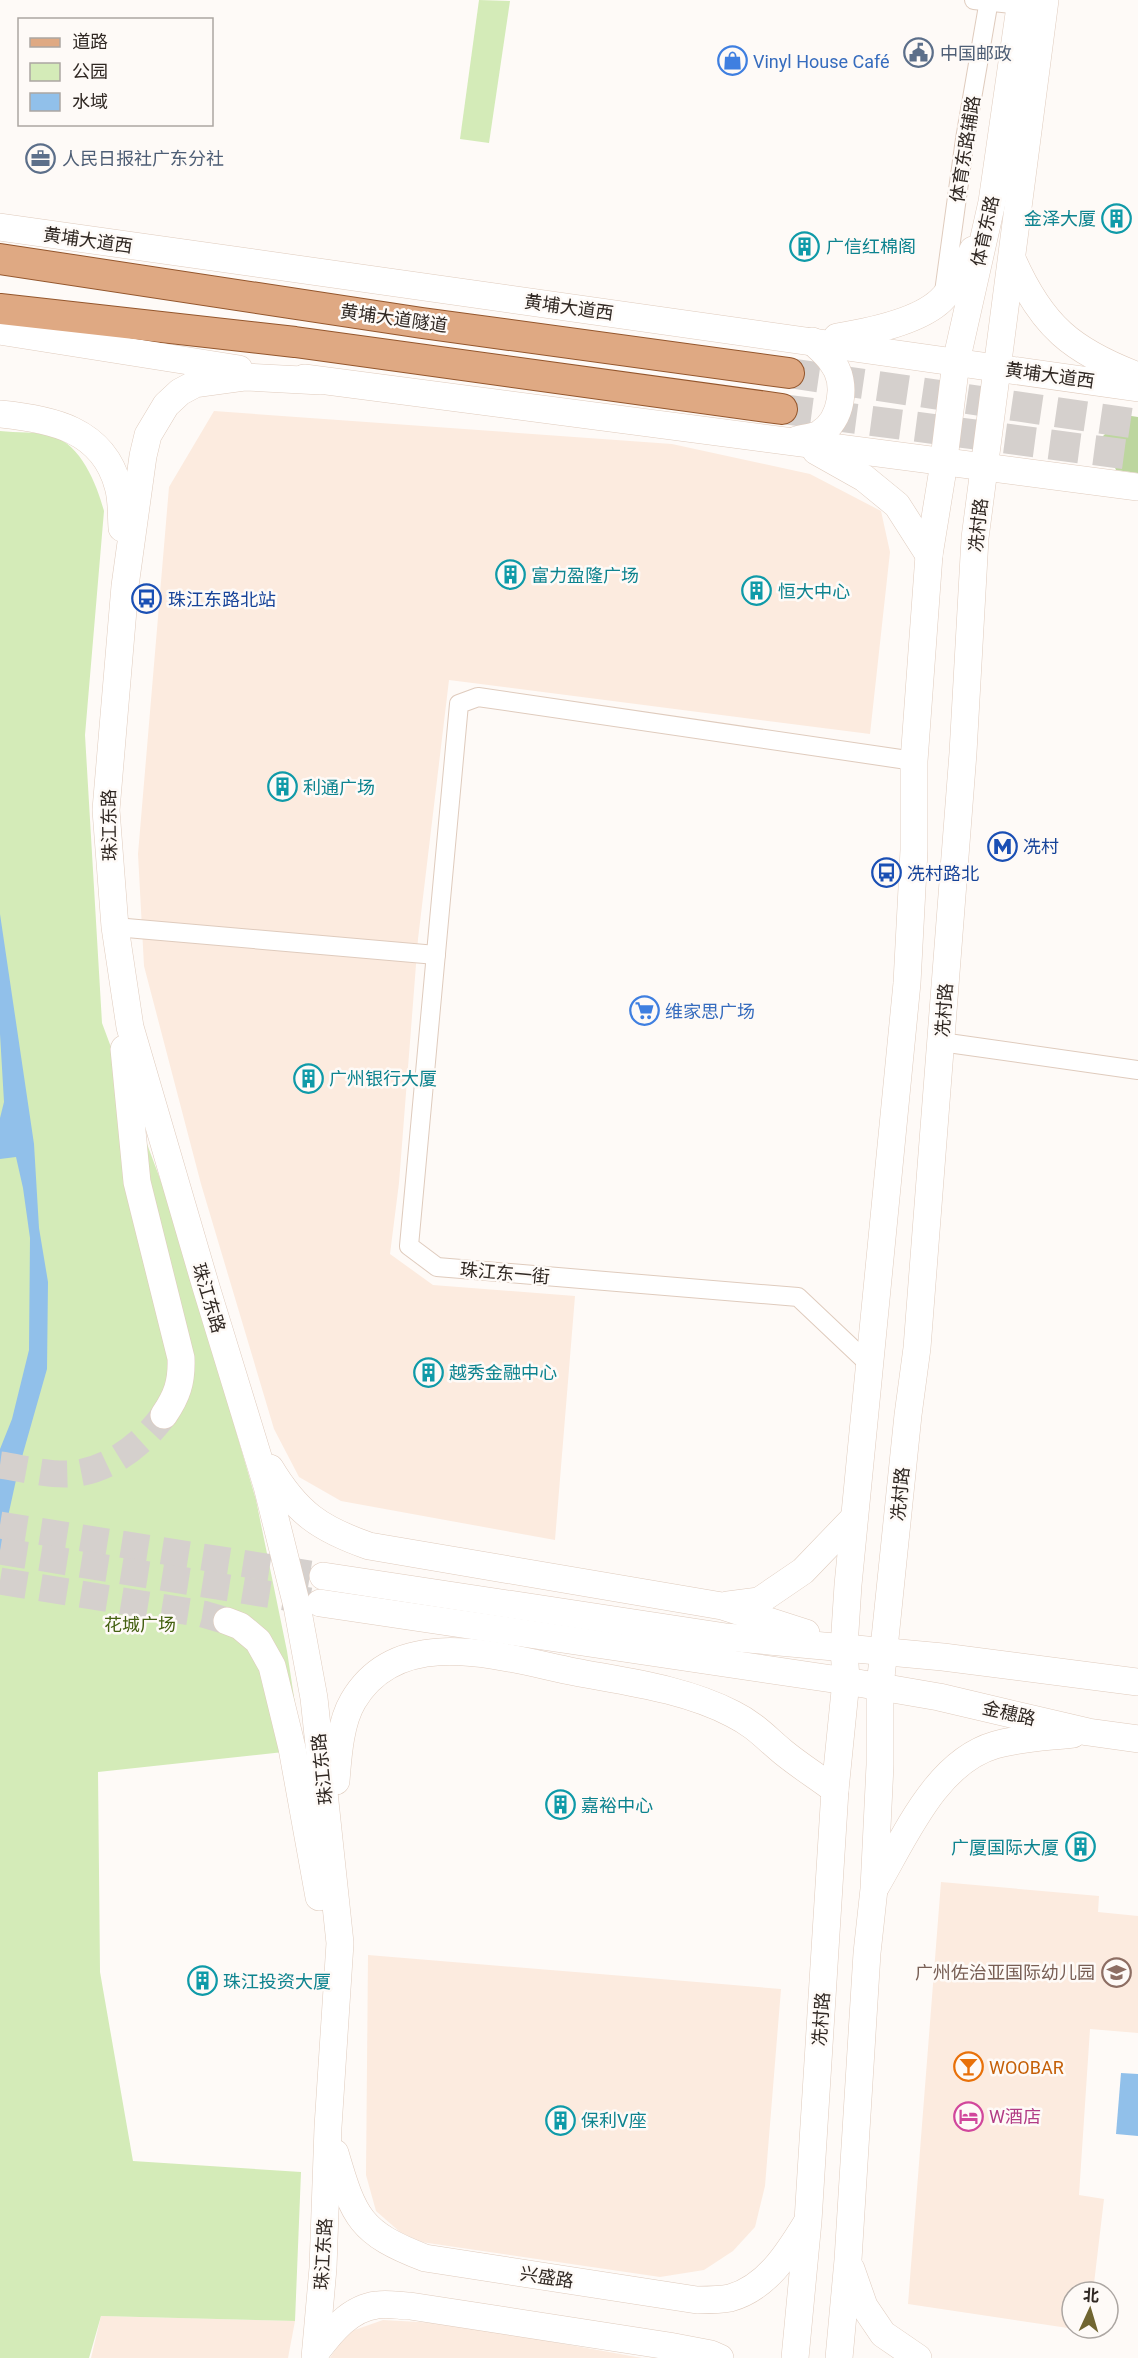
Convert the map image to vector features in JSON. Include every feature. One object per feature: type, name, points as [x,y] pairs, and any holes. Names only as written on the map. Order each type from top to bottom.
[{"type":"main road","name":"体育东路","points":[[944,461],[956,362],[992,202],[1029,2]]},
{"type":"main road","name":"体育东路","points":[[997,368],[1013,261],[1029,2]]},
{"type":"main road","points":[[812,342],[892,326],[944,298],[965,267],[992,202]]},
{"type":"main road","name":"黄埔大道西","points":[[0,227],[1138,388]]},
{"type":"main road","name":"黄埔大道隧道","points":[[0,259],[422,323],[789,373]]},
{"type":"main road","points":[[1013,261],[1026,292],[1048,320],[1067,338],[1097,359],[1138,376]]},
{"type":"main road","points":[[0,309],[295,342],[782,409]]},
{"type":"main road","points":[[0,331],[321,381],[1138,487]]},
{"type":"main road","points":[[792,441],[818,435],[828,427],[837,412],[841,398],[840,378],[833,362],[812,342]]},
{"type":"main road","name":"冼村路","points":[[880,1687],[917,1348],[963,753],[975,538],[997,368]]},
{"type":"main road","name":"珠江东路","points":[[315,2355],[323,2268],[328,2127],[340,1943],[308,1656],[283,1546],[253,1437],[206,1287],[130,1027],[115,927],[106,810],[125,586],[148,435],[166,405],[180,392],[195,384],[246,377],[321,381]]},
{"type":"main road","points":[[0,414],[37,418],[60,424],[81,434],[97,448],[110,466],[118,486],[125,586]]},
{"type":"main road","points":[[792,441],[826,455],[864,478],[897,505],[929,555]]},
{"type":"main road","points":[[844,1647],[854,1518],[871,1366],[907,984],[914,850],[914,761],[929,555],[944,461]]},
{"type":"main road","points":[[115,927],[126,1079],[137,1182],[181,1358],[182,1377],[178,1391],[164,1415]]},
{"type":"main road","points":[[253,1437],[288,1495],[302,1511],[342,1537],[369,1546],[403,1553],[722,1606],[844,1647]]},
{"type":"main road","points":[[722,1606],[759,1601],[803,1571],[854,1518]]},
{"type":"main road","points":[[323,1576],[679,1630],[885,1651],[1138,1682]]},
{"type":"main road","name":"金穗路","points":[[320,1603],[846,1681],[939,1697],[1088,1732],[1138,1739]]},
{"type":"main road","points":[[227,1621],[240,1626],[258,1641],[272,1666],[277,1682],[332,1969],[334,2041]]},
{"type":"main road","name":"冼村路","points":[[795,2358],[808,2221],[835,1790],[846,1681],[844,1647]]},
{"type":"main road","points":[[330,1850],[339,1744],[352,1702],[369,1680],[398,1661],[421,1653],[447,1650],[482,1654],[657,1688],[701,1700],[755,1726],[783,1752],[835,1790]]},
{"type":"main road","points":[[839,2358],[848,2260],[867,1953],[874,1889],[880,1765],[880,1687]]},
{"type":"main road","points":[[874,1889],[935,1787],[963,1760],[995,1745],[1088,1732]]},
{"type":"main road","name":"兴盛路","points":[[328,2127],[342,2178],[354,2208],[370,2231],[386,2241],[425,2258],[697,2300],[729,2298],[765,2278],[776,2268],[808,2221]]},
{"type":"main road","points":[[848,2260],[864,2306],[883,2334],[918,2358]]},
{"type":"main road","points":[[315,2355],[333,2328],[356,2312],[377,2305],[410,2306],[669,2346],[711,2354],[720,2358]]},
{"type":"street","points":[[984,1],[1029,2]]},
{"type":"street","name":"体育东路辅路","points":[[944,298],[984,1]]},
{"type":"street","points":[[115,927],[436,955],[459,704],[478,697],[914,761]]},
{"type":"street","name":"珠江东一街","points":[[436,955],[410,1246],[436,1268],[798,1298],[871,1366]]},
{"type":"street","points":[[941,1042],[1138,1070]]},
{"type":"shaded area","points":[[214,411],[672,444],[810,474],[881,511],[890,552],[870,734],[449,680],[418,939],[399,1183],[390,1254],[433,1285],[575,1296],[555,1540],[341,1501],[299,1477],[274,1429],[201,1184],[144,966],[138,854],[169,487]]},
{"type":"shaded area","points":[[941,1882],[1099,1896],[1098,1912],[1138,1916],[1138,2033],[1090,2029],[1079,2195],[1104,2199],[1094,2280],[1060,2280],[1060,2327],[908,2304]]},
{"type":"shaded area","points":[[368,1955],[781,1989],[765,2186],[755,2227],[733,2251],[704,2270],[660,2277],[421,2242],[400,2232],[376,2211],[366,2175]]},
{"type":"shaded area","points":[[101,2316],[295,2321],[288,2358],[91,2358]]},
{"type":"shaded area","points":[[383,2320],[455,2324],[642,2358],[330,2358],[346,2333]]},
{"type":"green space","points":[[479,0],[510,1],[489,143],[460,139]]},
{"type":"green space","points":[[1125,415],[1138,417],[1138,473],[1116,470],[1102,437]]},
{"type":"green space","name":"花城广场","points":[[0,431],[46,434],[62,440],[79,456],[86,467],[97,489],[104,511],[85,735],[102,1023],[172,1211],[256,1500],[287,1651],[302,1750],[98,1772],[100,1972],[133,2161],[301,2172],[295,2321],[101,2316],[89,2358],[0,2358]]},
{"type":"water","points":[[0,914],[34,1144],[39,1228],[48,1282],[47,1369],[18,1471],[0,1553],[0,1449],[12,1419],[29,1350],[30,1238],[16,1157],[0,1159],[0,1118],[4,1102],[0,1034]]},
{"type":"water","points":[[1121,2073],[1138,2074],[1138,2136],[1116,2134]]},
{"type":"tunnel","points":[[789,373],[1138,424]]},
{"type":"tunnel","points":[[782,409],[1138,456]]},
{"type":"tunnel","points":[[0,1465],[60,1474],[97,1468],[134,1446],[164,1415]]},
{"type":"tunnel","points":[[0,1525],[323,1576]]},
{"type":"tunnel","points":[[0,1551],[316,1602]]},
{"type":"tunnel","points":[[0,1581],[203,1614],[227,1621]]},
{"type":"place","name":"中国邮政","points":[[919,53]]},
{"type":"place","name":"Vinyl House Café","points":[[732,61]]},
{"type":"place","name":"人民日报社广东分社","points":[[41,158]]},
{"type":"place","name":"金泽大厦","points":[[1117,218]]},
{"type":"place","name":"广信红棉阁","points":[[805,246]]},
{"type":"place","name":"富力盈隆广场","points":[[510,575]]},
{"type":"place","name":"恒大中心","points":[[757,591]]},
{"type":"place","name":"珠江东路北站","points":[[147,599]]},
{"type":"place","name":"利通广场","points":[[282,787]]},
{"type":"place","name":"冼村","points":[[1002,846]]},
{"type":"place","name":"冼村路北","points":[[886,873]]},
{"type":"place","name":"维家思广场","points":[[644,1011]]},
{"type":"place","name":"广州银行大厦","points":[[308,1078]]},
{"type":"place","name":"越秀金融中心","points":[[428,1372]]},
{"type":"place","name":"嘉裕中心","points":[[560,1805]]},
{"type":"place","name":"广厦国际大厦","points":[[1080,1847]]},
{"type":"place","name":"广州佐治亚国际幼儿园","points":[[1116,1972]]},
{"type":"place","name":"珠江投资大厦","points":[[202,1981]]},
{"type":"place","name":"WOOBAR","points":[[968,2067]]},
{"type":"place","name":"W酒店","points":[[968,2116]]},
{"type":"place","name":"保利V座","points":[[560,2120]]}]
